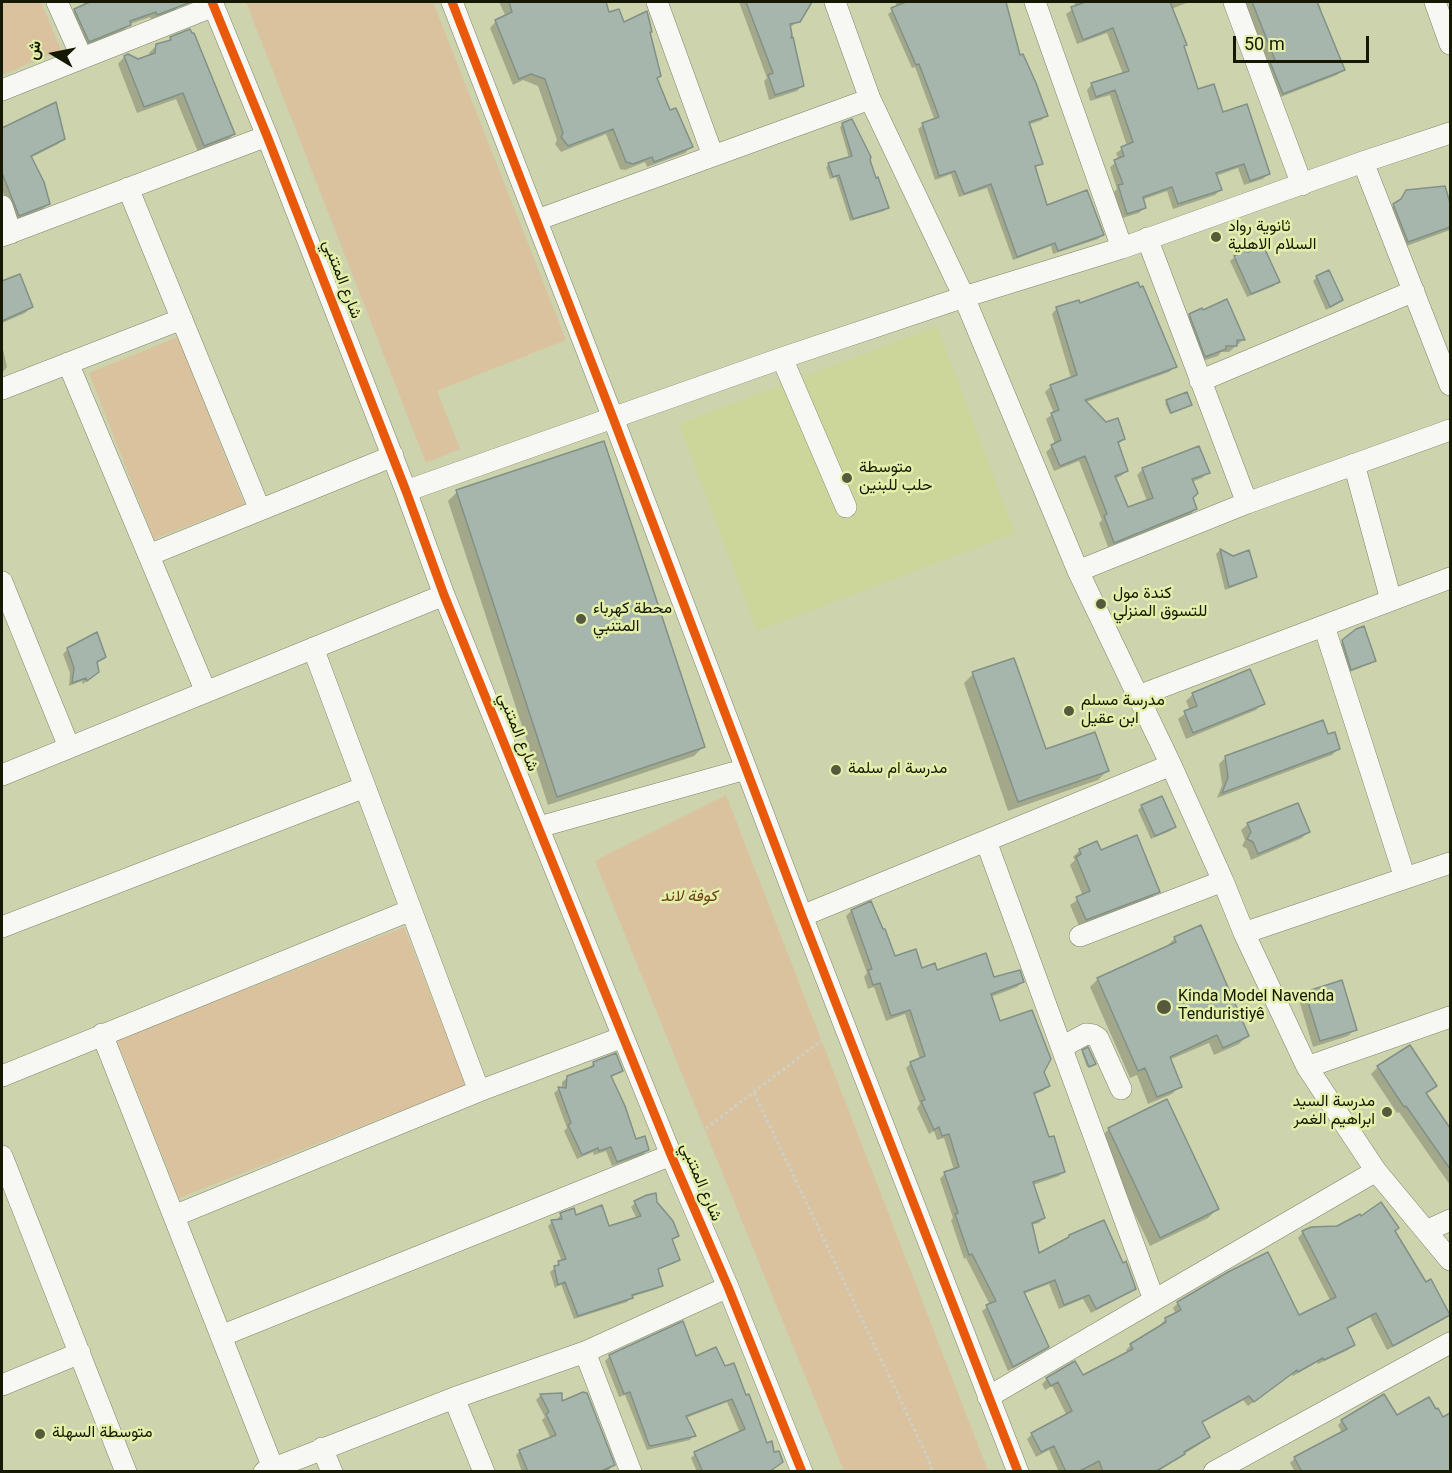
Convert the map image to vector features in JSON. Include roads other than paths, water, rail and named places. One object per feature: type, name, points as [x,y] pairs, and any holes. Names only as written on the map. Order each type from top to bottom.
[{"type":"street","points":[[57,2],[82,58]]},
{"type":"street","points":[[452,2],[843,1023],[1018,1472]]},
{"type":"street","points":[[657,2],[713,156]]},
{"type":"street","points":[[835,2],[870,99],[964,297],[1078,571],[1171,765],[1244,933],[1307,1067],[1376,1171],[1450,1260]]},
{"type":"street","points":[[1035,2],[1122,248]]},
{"type":"street","points":[[1234,2],[1302,185]]},
{"type":"street","points":[[1435,2],[1450,44]]},
{"type":"street","points":[[2,90],[213,4]]},
{"type":"street","name":"شارع المتنبي","points":[[213,4],[393,456],[444,595],[802,1472]]},
{"type":"street","points":[[537,220],[870,99]]},
{"type":"street","points":[[406,491],[782,358],[964,297],[1122,248],[1450,133]]},
{"type":"street","points":[[2,207],[6,235],[267,136]]},
{"type":"street","points":[[1363,162],[1450,385]]},
{"type":"street","points":[[128,188],[260,510]]},
{"type":"street","points":[[1147,238],[1247,503]]},
{"type":"street","points":[[1200,381],[1414,291]]},
{"type":"street","points":[[2,389],[182,319]]},
{"type":"street","points":[[782,358],[846,507]]},
{"type":"street","points":[[68,363],[206,692]]},
{"type":"street","points":[[1078,571],[1247,503],[1450,430]]},
{"type":"street","points":[[149,555],[393,456]]},
{"type":"street","points":[[1354,464],[1391,600]]},
{"type":"street","points":[[2,582],[69,747]]},
{"type":"street","points":[[1138,696],[1391,600],[1449,582]]},
{"type":"street","points":[[2,774],[444,595]]},
{"type":"street","points":[[1324,626],[1405,878]]},
{"type":"street","points":[[313,648],[479,1091]]},
{"type":"street","points":[[802,916],[1171,765]]},
{"type":"street","points":[[539,827],[746,769]]},
{"type":"street","points":[[2,927],[365,787]]},
{"type":"street","points":[[986,841],[1154,1300]]},
{"type":"street","points":[[1244,933],[1450,862]]},
{"type":"street","points":[[1080,936],[1223,881]]},
{"type":"street","points":[[2,1076],[411,910]]},
{"type":"street","points":[[1307,1067],[1450,1017]]},
{"type":"street","points":[[102,1034],[221,1336],[268,1470],[454,1398],[585,1352],[728,1287]]},
{"type":"street","points":[[1062,1047],[1086,1034],[1098,1038],[1121,1089]]},
{"type":"street","points":[[174,1216],[479,1091],[623,1037]]},
{"type":"street","points":[[221,1336],[671,1155]]},
{"type":"street","points":[[2,1156],[126,1472]]},
{"type":"street","points":[[988,1397],[1376,1171]]},
{"type":"street","points":[[1426,1231],[1450,1220]]},
{"type":"street","points":[[1214,1472],[1450,1343]]},
{"type":"street","points":[[585,1352],[631,1472]]},
{"type":"street","points":[[2,1385],[80,1353]]},
{"type":"street","points":[[454,1398],[484,1472]]},
{"type":"street","points":[[322,1448],[332,1472]]},
{"type":"place","name":"ثانوية رواد السلام الاهلية","points":[[1216,237]]},
{"type":"place","name":"متوسطة حلب للبنين","points":[[847,478]]},
{"type":"place","name":"كندة مول للتسوق المنزلي","points":[[1101,604]]},
{"type":"place","name":"محطة كهرباء المتنبي","points":[[581,619]]},
{"type":"place","name":"مدرسة مسلم ابن عقيل","points":[[1069,711]]},
{"type":"place","name":"مدرسة ام سلمة","points":[[836,770]]},
{"type":"place","name":"Kinda Model Navenda Tenduristiyê","points":[[1164,1007]]},
{"type":"place","name":"مدرسة السيد ابراهيم الغمر","points":[[1387,1112]]},
{"type":"place","name":"متوسطة السهلة","points":[[40,1434]]},
{"type":"park label","name":"كوفة لاند","points":[[689,898]]}]
